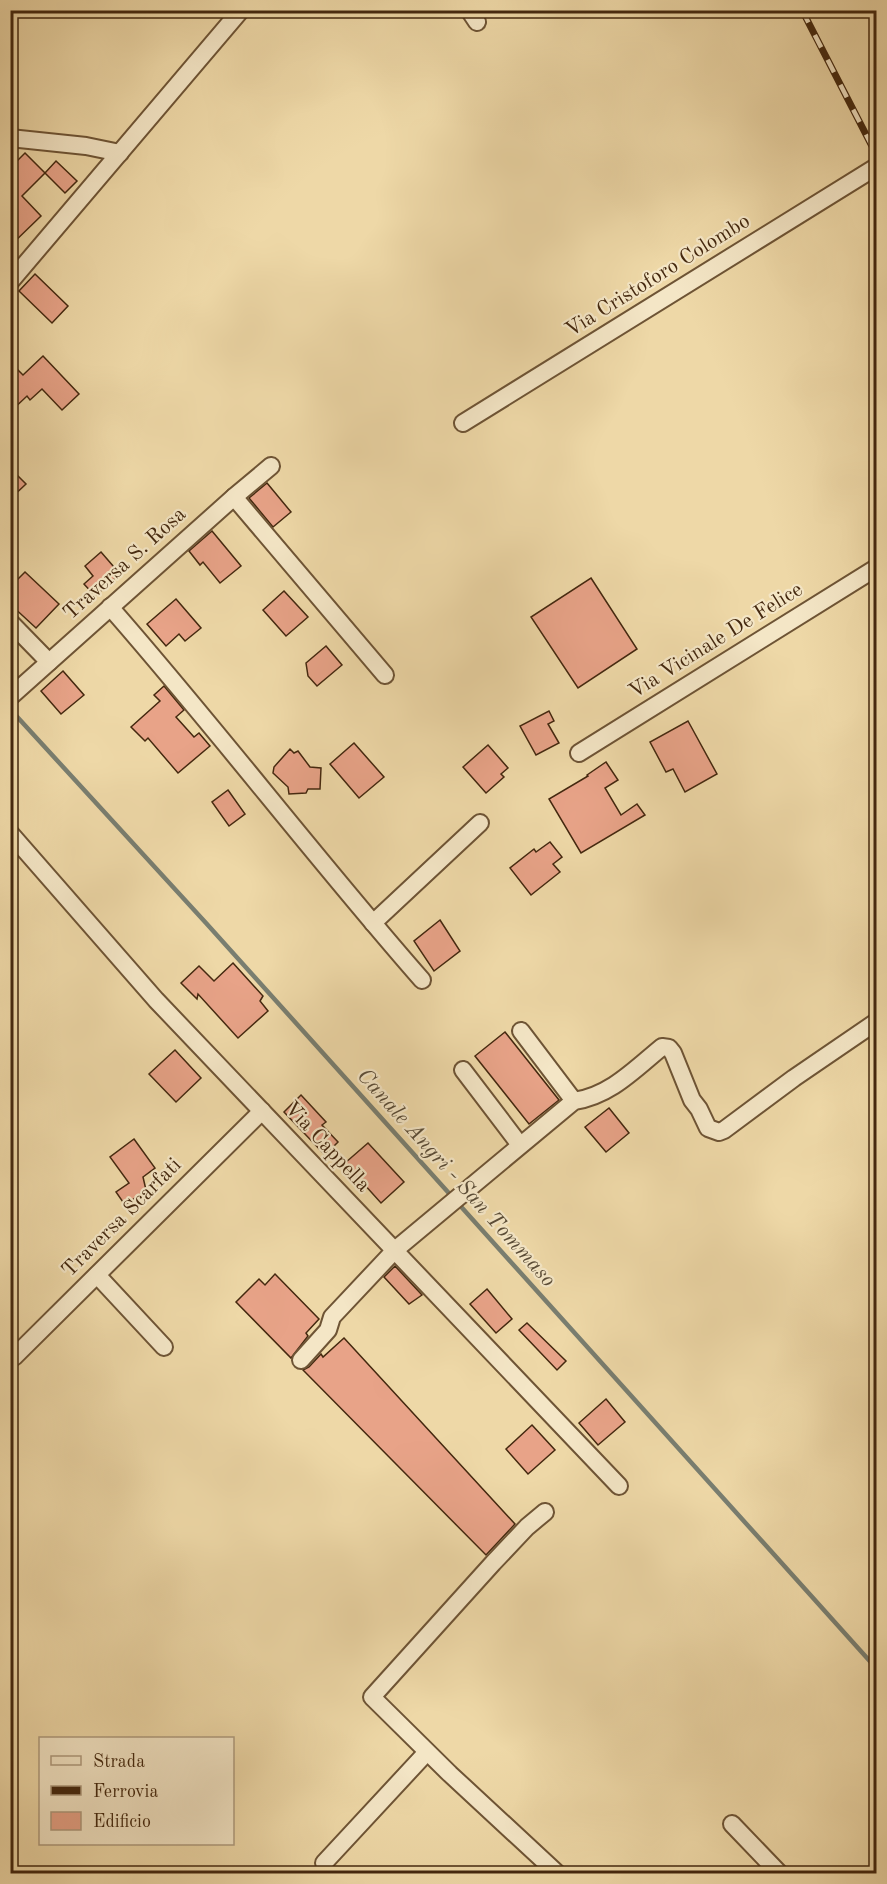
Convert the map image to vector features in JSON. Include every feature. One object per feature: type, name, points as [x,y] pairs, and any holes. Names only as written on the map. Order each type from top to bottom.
[{"type":"street","points":[[10,282],[241,10]]},
{"type":"street","points":[[10,138],[86,146],[120,153]]},
{"type":"street","name":"Via Cristoforo Colombo","points":[[463,423],[876,167]]},
{"type":"street","name":"Traversa S. Rosa","points":[[10,697],[271,466]]},
{"type":"street","points":[[234,497],[385,675]]},
{"type":"street","name":"Via Vicinale De Felice","points":[[579,753],[876,568]]},
{"type":"street","points":[[110,607],[422,980]]},
{"type":"street","points":[[10,622],[49,662]]},
{"type":"street","points":[[373,923],[480,823]]},
{"type":"street","name":"Via Cappella","points":[[10,833],[156,1000],[619,1486]]},
{"type":"street","points":[[301,1360],[328,1330],[332,1317],[395,1250],[574,1101],[607,1091],[662,1047],[669,1048],[673,1053],[692,1100],[708,1128],[719,1132],[724,1131],[802,1072],[876,1022]]},
{"type":"street","points":[[521,1031],[574,1101]]},
{"type":"street","points":[[464,1070],[520,1145]]},
{"type":"street","name":"Traversa Scarfati","points":[[14,1357],[262,1112]]},
{"type":"street","points":[[97,1275],[164,1347]]},
{"type":"street","points":[[545,1512],[527,1527],[493,1563],[372,1697],[558,1874]]},
{"type":"street","points":[[324,1863],[428,1752]]},
{"type":"street","points":[[732,1824],[780,1874]]},
{"type":"building","points":[[25,153],[45,173],[22,196],[41,216],[10,246],[10,184],[14,188],[16,185],[10,180],[10,168]]},
{"type":"building","points":[[56,161],[77,181],[65,193],[45,173]]},
{"type":"building","points":[[35,274],[68,306],[52,323],[19,291]]},
{"type":"building","points":[[43,356],[79,394],[62,410],[42,389],[30,400],[27,396],[10,412],[10,362],[23,375]]},
{"type":"building","points":[[10,468],[26,484],[10,499]]},
{"type":"building","points":[[267,483],[291,512],[273,527],[249,498]]},
{"type":"building","points":[[212,531],[241,566],[220,583],[203,562],[200,565],[189,551]]},
{"type":"building","points":[[101,552],[120,574],[95,596],[84,584],[93,576],[85,566]]},
{"type":"building","points":[[25,572],[59,604],[36,628],[10,604],[10,587]]},
{"type":"building","points":[[591,578],[637,649],[578,688],[531,617]]},
{"type":"building","points":[[284,591],[308,617],[286,636],[263,610]]},
{"type":"building","points":[[176,599],[201,628],[185,641],[179,634],[166,646],[147,624]]},
{"type":"building","points":[[326,646],[342,665],[317,686],[308,676],[306,663]]},
{"type":"building","points":[[63,671],[84,695],[61,714],[41,691]]},
{"type":"building","points":[[164,686],[184,710],[176,717],[194,737],[199,733],[210,746],[178,773],[148,738],[145,741],[131,727],[160,701],[154,695]]},
{"type":"building","points":[[549,711],[554,721],[548,724],[559,743],[536,755],[520,726]]},
{"type":"building","points":[[688,721],[717,774],[685,792],[673,769],[666,772],[650,742]]},
{"type":"building","points":[[354,743],[384,777],[359,798],[330,764]]},
{"type":"building","points":[[488,745],[508,768],[501,774],[504,777],[486,793],[463,767]]},
{"type":"building","points":[[290,749],[294,753],[298,751],[310,767],[321,768],[320,789],[308,789],[306,793],[289,794],[288,787],[273,773],[274,767]]},
{"type":"building","points":[[606,762],[618,780],[605,788],[621,815],[637,804],[645,815],[581,853],[549,799],[588,776]]},
{"type":"building","points":[[228,790],[245,814],[229,826],[212,802]]},
{"type":"building","points":[[550,842],[562,857],[553,864],[560,872],[531,895],[510,868],[534,849],[536,852]]},
{"type":"building","points":[[440,920],[460,951],[434,971],[414,941]]},
{"type":"building","points":[[233,963],[263,996],[260,1001],[268,1011],[238,1038],[198,994],[197,999],[181,983],[199,966],[214,981]]},
{"type":"building","points":[[505,1032],[559,1100],[529,1124],[475,1056]]},
{"type":"building","points":[[175,1050],[201,1078],[176,1102],[149,1074]]},
{"type":"building","points":[[301,1095],[326,1122],[322,1125],[338,1142],[325,1155],[284,1112]]},
{"type":"building","points":[[609,1108],[629,1133],[606,1152],[585,1127]]},
{"type":"building","points":[[134,1139],[155,1168],[143,1177],[146,1190],[125,1205],[116,1192],[129,1183],[110,1157]]},
{"type":"building","points":[[368,1143],[404,1182],[381,1203],[345,1163]]},
{"type":"building","points":[[395,1266],[422,1295],[409,1304],[384,1277]]},
{"type":"building","points":[[275,1274],[319,1319],[306,1333],[308,1336],[291,1358],[236,1302],[259,1279],[265,1285]]},
{"type":"building","points":[[487,1289],[512,1319],[496,1333],[470,1304]]},
{"type":"building","points":[[527,1323],[566,1361],[557,1370],[519,1330]]},
{"type":"building","points":[[344,1338],[515,1524],[486,1555],[303,1370],[321,1354],[323,1357]]},
{"type":"building","points":[[606,1399],[625,1422],[598,1445],[579,1423]]},
{"type":"building","points":[[532,1425],[555,1450],[528,1474],[506,1449]]},
{"type":"waterway","name":"Canale Angri - San Tommaso","points":[[10,709],[206,923],[876,1668]]},
{"type":"railway","points":[[802,10],[876,154]]}]
